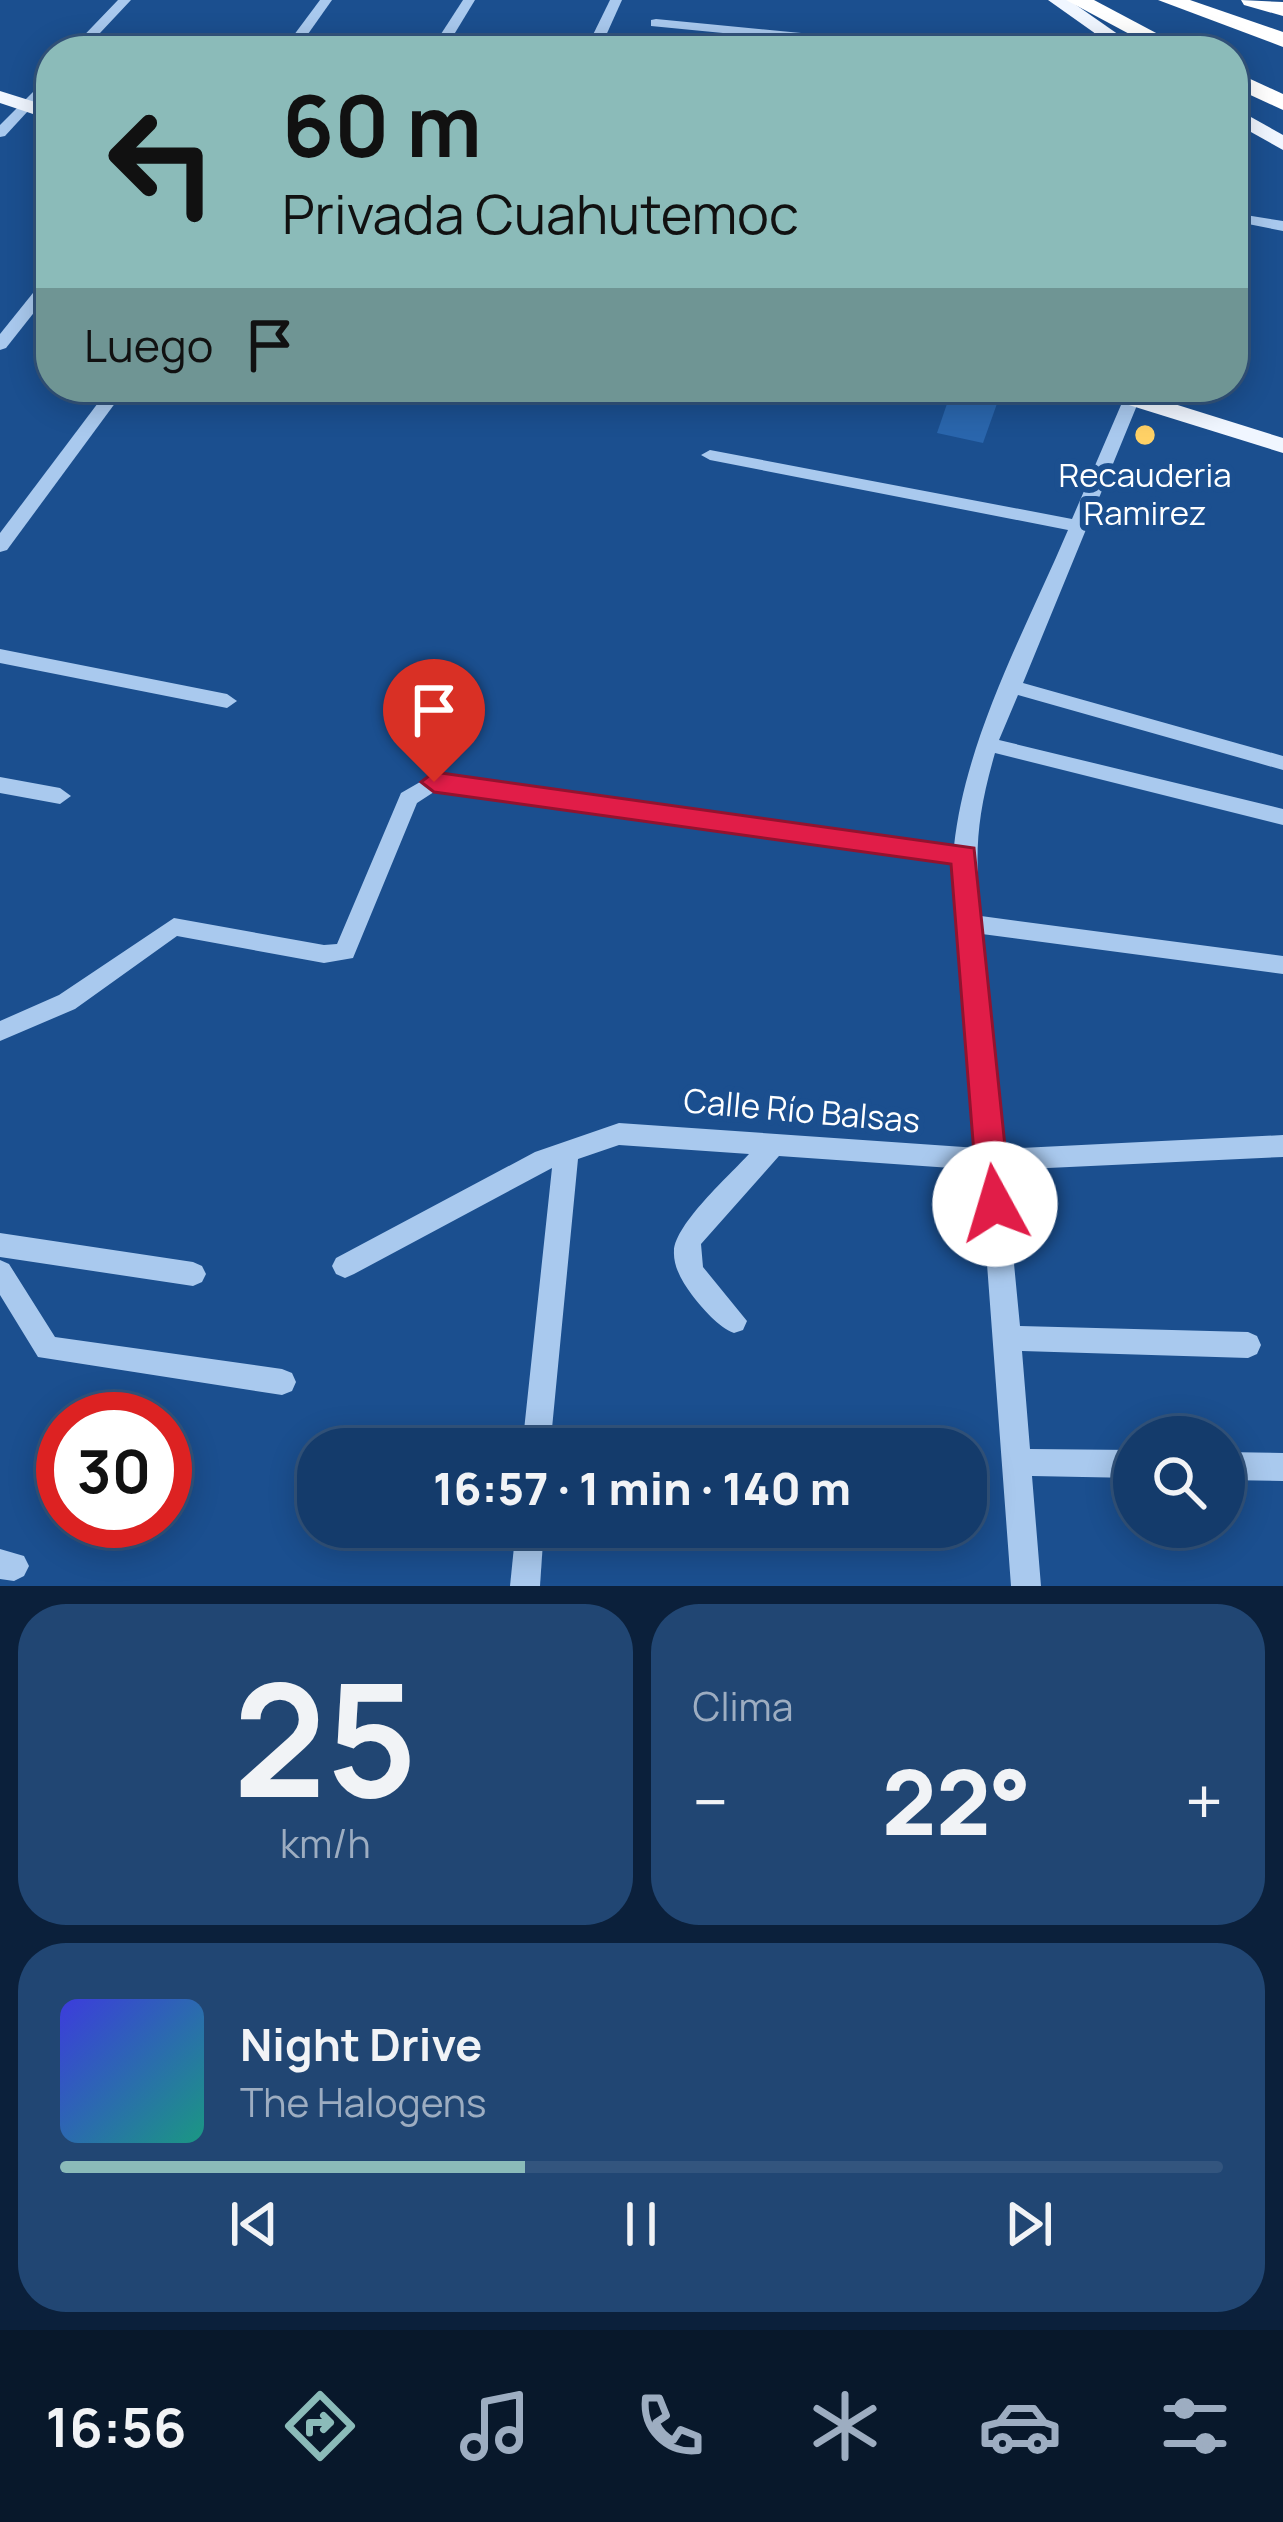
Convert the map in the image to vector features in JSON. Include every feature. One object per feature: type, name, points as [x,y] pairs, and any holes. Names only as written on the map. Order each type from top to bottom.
[{"type":"highway","points":[[1077,0],[1149,36]]},
{"type":"highway","points":[[1169,0],[1283,40]]},
{"type":"highway","points":[[1252,0],[1283,9]]},
{"type":"highway","points":[[1248,86],[1283,103]]},
{"type":"main road","points":[[1057,0],[1109,36]]},
{"type":"main road","points":[[0,97],[36,109]]},
{"type":"main road","points":[[1248,122],[1283,144]]},
{"type":"main road","points":[[1145,402],[1283,446]]},
{"type":"street","points":[[89,36],[125,0]]},
{"type":"street","points":[[300,36],[326,0]]},
{"type":"street","points":[[446,36],[470,0]]},
{"type":"street","points":[[599,36],[616,0]]},
{"type":"street","points":[[656,23],[791,36]]},
{"type":"street","points":[[1099,36],[1102,32]]},
{"type":"street","points":[[0,133],[36,95]]},
{"type":"street","points":[[1248,220],[1283,226]]},
{"type":"street","points":[[0,345],[36,300]]},
{"type":"street","points":[[0,546],[108,402]]},
{"type":"street","points":[[1026,1586],[964,856],[969,806],[987,744],[1130,402]]},
{"type":"street","points":[[710,455],[1078,526]]},
{"type":"street","points":[[0,656],[227,701]]},
{"type":"street","points":[[1010,686],[1283,763]]},
{"type":"street","points":[[987,744],[1283,817]]},
{"type":"street","points":[[0,1031],[67,1002],[168,929],[324,954],[345,952],[408,798],[434,782],[964,856]]},
{"type":"street","points":[[0,785],[60,796]]},
{"type":"street","points":[[967,923],[1283,965]]},
{"type":"street","name":"Calle Río Balsas","points":[[346,1266],[566,1150],[619,1135],[990,1160],[1283,1146]]},
{"type":"street","points":[[734,1322],[692,1275],[685,1251],[689,1239],[772,1146]]},
{"type":"street","points":[[538,1428],[566,1150]]},
{"type":"street","points":[[0,1245],[193,1274]]},
{"type":"street","points":[[0,1272],[47,1348],[282,1382]]},
{"type":"street","points":[[1008,1338],[1248,1345]]},
{"type":"street","points":[[1018,1462],[1113,1464]]},
{"type":"street","points":[[1245,1466],[1283,1467]]},
{"type":"street","points":[[525,1586],[528,1548]]},
{"type":"building","points":[[948,402],[998,402],[983,443],[937,433]]},
{"type":"place","name":"Recauderia Ramirez","points":[[1145,435]]},
{"type":"route","points":[[434,782],[964,856],[995,1204]]}]
